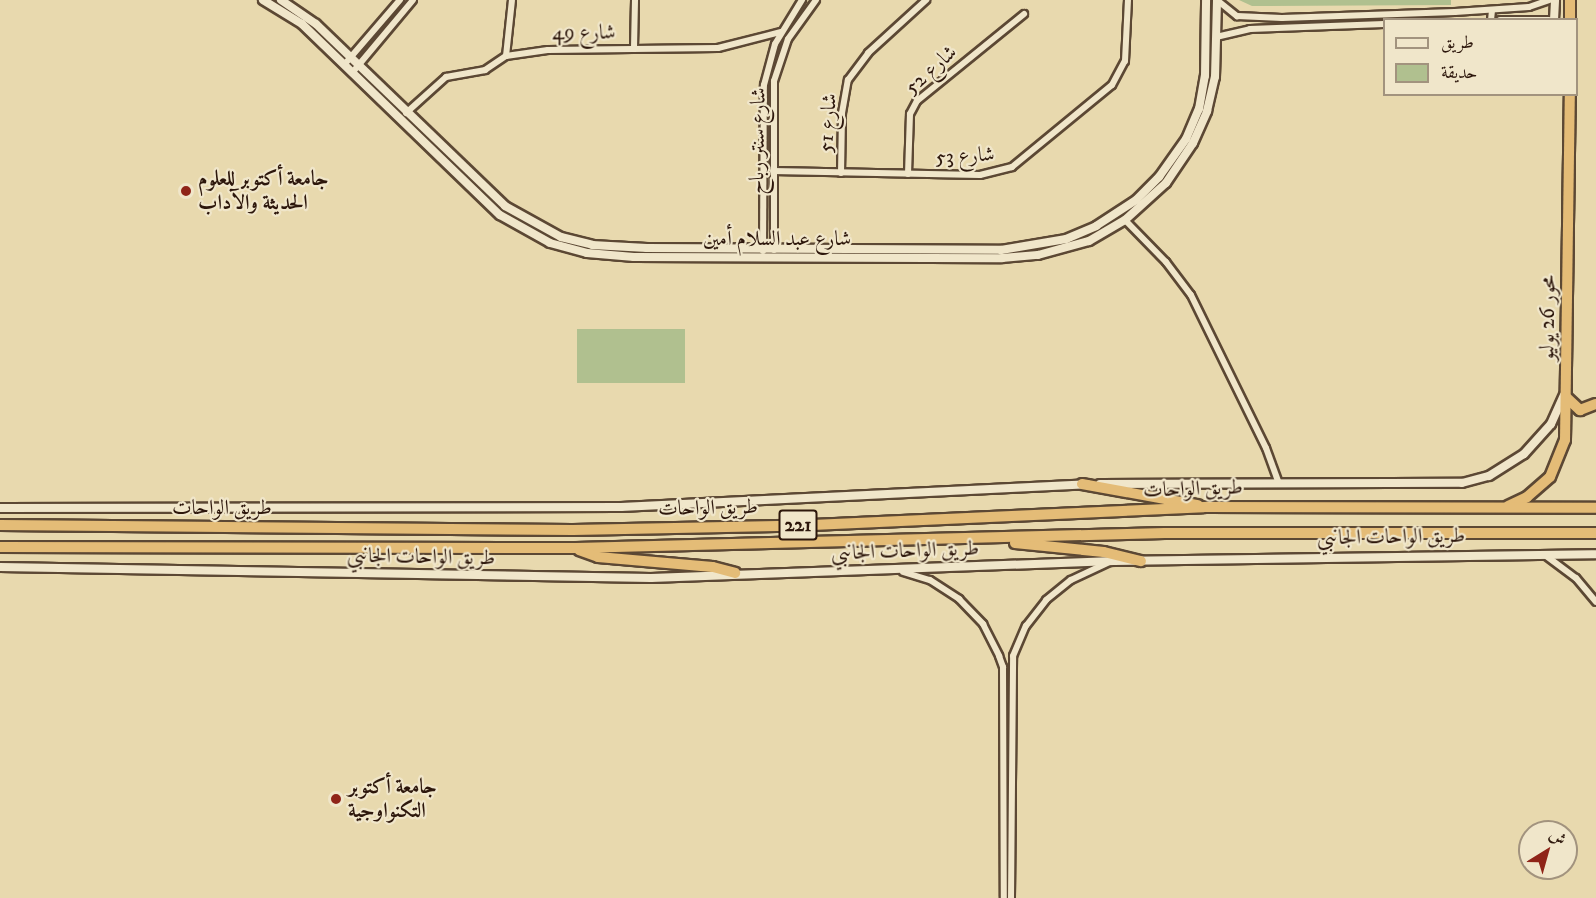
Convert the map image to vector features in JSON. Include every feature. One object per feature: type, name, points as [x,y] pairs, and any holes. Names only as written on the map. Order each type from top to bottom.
[{"type":"highway","points":[[1570,0],[1570,18]]},
{"type":"highway","name":"محور 26 يوليو","points":[[1498,508],[1536,492],[1556,469],[1566,440],[1570,96]]},
{"type":"highway","points":[[1567,392],[1580,410],[1596,404]]},
{"type":"highway","points":[[1083,484],[1111,492],[1175,498],[1204,507]]},
{"type":"highway","name":"طريق الواحات","points":[[0,525],[573,530],[790,526],[1204,507],[1596,508]]},
{"type":"highway","points":[[106,547],[113,538],[110,527]]},
{"type":"highway","points":[[138,527],[135,539],[140,547]]},
{"type":"highway","name":"طريق الواحات","points":[[0,547],[576,548],[1003,539],[1165,533],[1596,533]]},
{"type":"highway","points":[[1003,539],[1042,547],[1104,552],[1141,561]]},
{"type":"highway","points":[[576,548],[598,557],[713,567],[735,573]]},
{"type":"street","name":"شارع عبد السلام أمين","points":[[263,0],[302,24],[347,62],[484,201],[532,236],[606,255],[763,252]]},
{"type":"street","name":"شارع عبد السلام أمين","points":[[281,0],[316,24],[347,62]]},
{"type":"street","points":[[347,62],[400,0]]},
{"type":"street","points":[[355,70],[413,0]]},
{"type":"street","points":[[506,56],[512,0]]},
{"type":"street","points":[[634,48],[635,0]]},
{"type":"street","name":"شارع سنتر رباح","points":[[763,252],[764,85],[781,32],[802,0]]},
{"type":"street","name":"شارع سنتر رباح","points":[[774,253],[772,95],[777,67],[795,27],[816,0]]},
{"type":"street","name":"شارع 51","points":[[841,173],[842,112],[848,80],[868,53],[926,0]]},
{"type":"street","name":"شارع 53","points":[[773,171],[980,176],[1002,171],[1022,161],[1102,95],[1120,73],[1125,61],[1128,0]]},
{"type":"street","name":"شارع عبد السلام أمين","points":[[355,70],[505,206],[561,237],[624,248],[774,253],[1002,254],[1073,247],[1125,220],[1166,183],[1201,127],[1213,85],[1211,37],[1206,0]]},
{"type":"street","name":"شارع عبد السلام أمين","points":[[1002,254],[1081,233],[1123,210],[1148,189],[1177,154],[1196,116],[1217,0]]},
{"type":"street","points":[[1217,0],[1238,16],[1282,18],[1492,10],[1529,7],[1549,0]]},
{"type":"street","points":[[1554,18],[1555,0]]},
{"type":"street","points":[[1491,18],[1492,10]]},
{"type":"street","name":"شارع 52","points":[[908,174],[910,114],[916,101],[1024,14]]},
{"type":"street","points":[[1282,18],[1282,27]]},
{"type":"street","points":[[1211,37],[1241,29],[1383,24]]},
{"type":"street","name":"شارع 49","points":[[405,113],[446,77],[485,70],[506,56],[540,50],[718,48],[781,32]]},
{"type":"street","points":[[763,149],[773,149]]},
{"type":"street","points":[[1125,220],[1166,262],[1191,295],[1266,448],[1278,481]]},
{"type":"street","points":[[0,508],[621,507],[1083,484],[1278,481],[1462,483],[1476,480],[1507,466],[1534,445],[1554,418],[1567,392]]},
{"type":"street","points":[[1544,554],[1576,578],[1596,602]]},
{"type":"street","name":"طريق الواحات الجانبي","points":[[0,567],[651,578],[735,573],[896,570],[1114,561],[1596,554]]},
{"type":"street","points":[[1011,898],[1013,656],[1032,617],[1053,593],[1080,574],[1114,561]]},
{"type":"street","points":[[896,570],[930,580],[959,599],[983,624],[1003,667],[1004,898]]},
{"type":"green space","points":[[1239,0],[1451,0],[1451,5],[1252,6]]},
{"type":"green space","points":[[577,329],[685,329],[685,383],[577,383]]},
{"type":"place","name":"جامعة أكتوبر للعلوم الحديثة والآداب","points":[[186,191]]},
{"type":"place","name":"جامعة أكتوبر التكنواوجية","points":[[336,799]]}]
